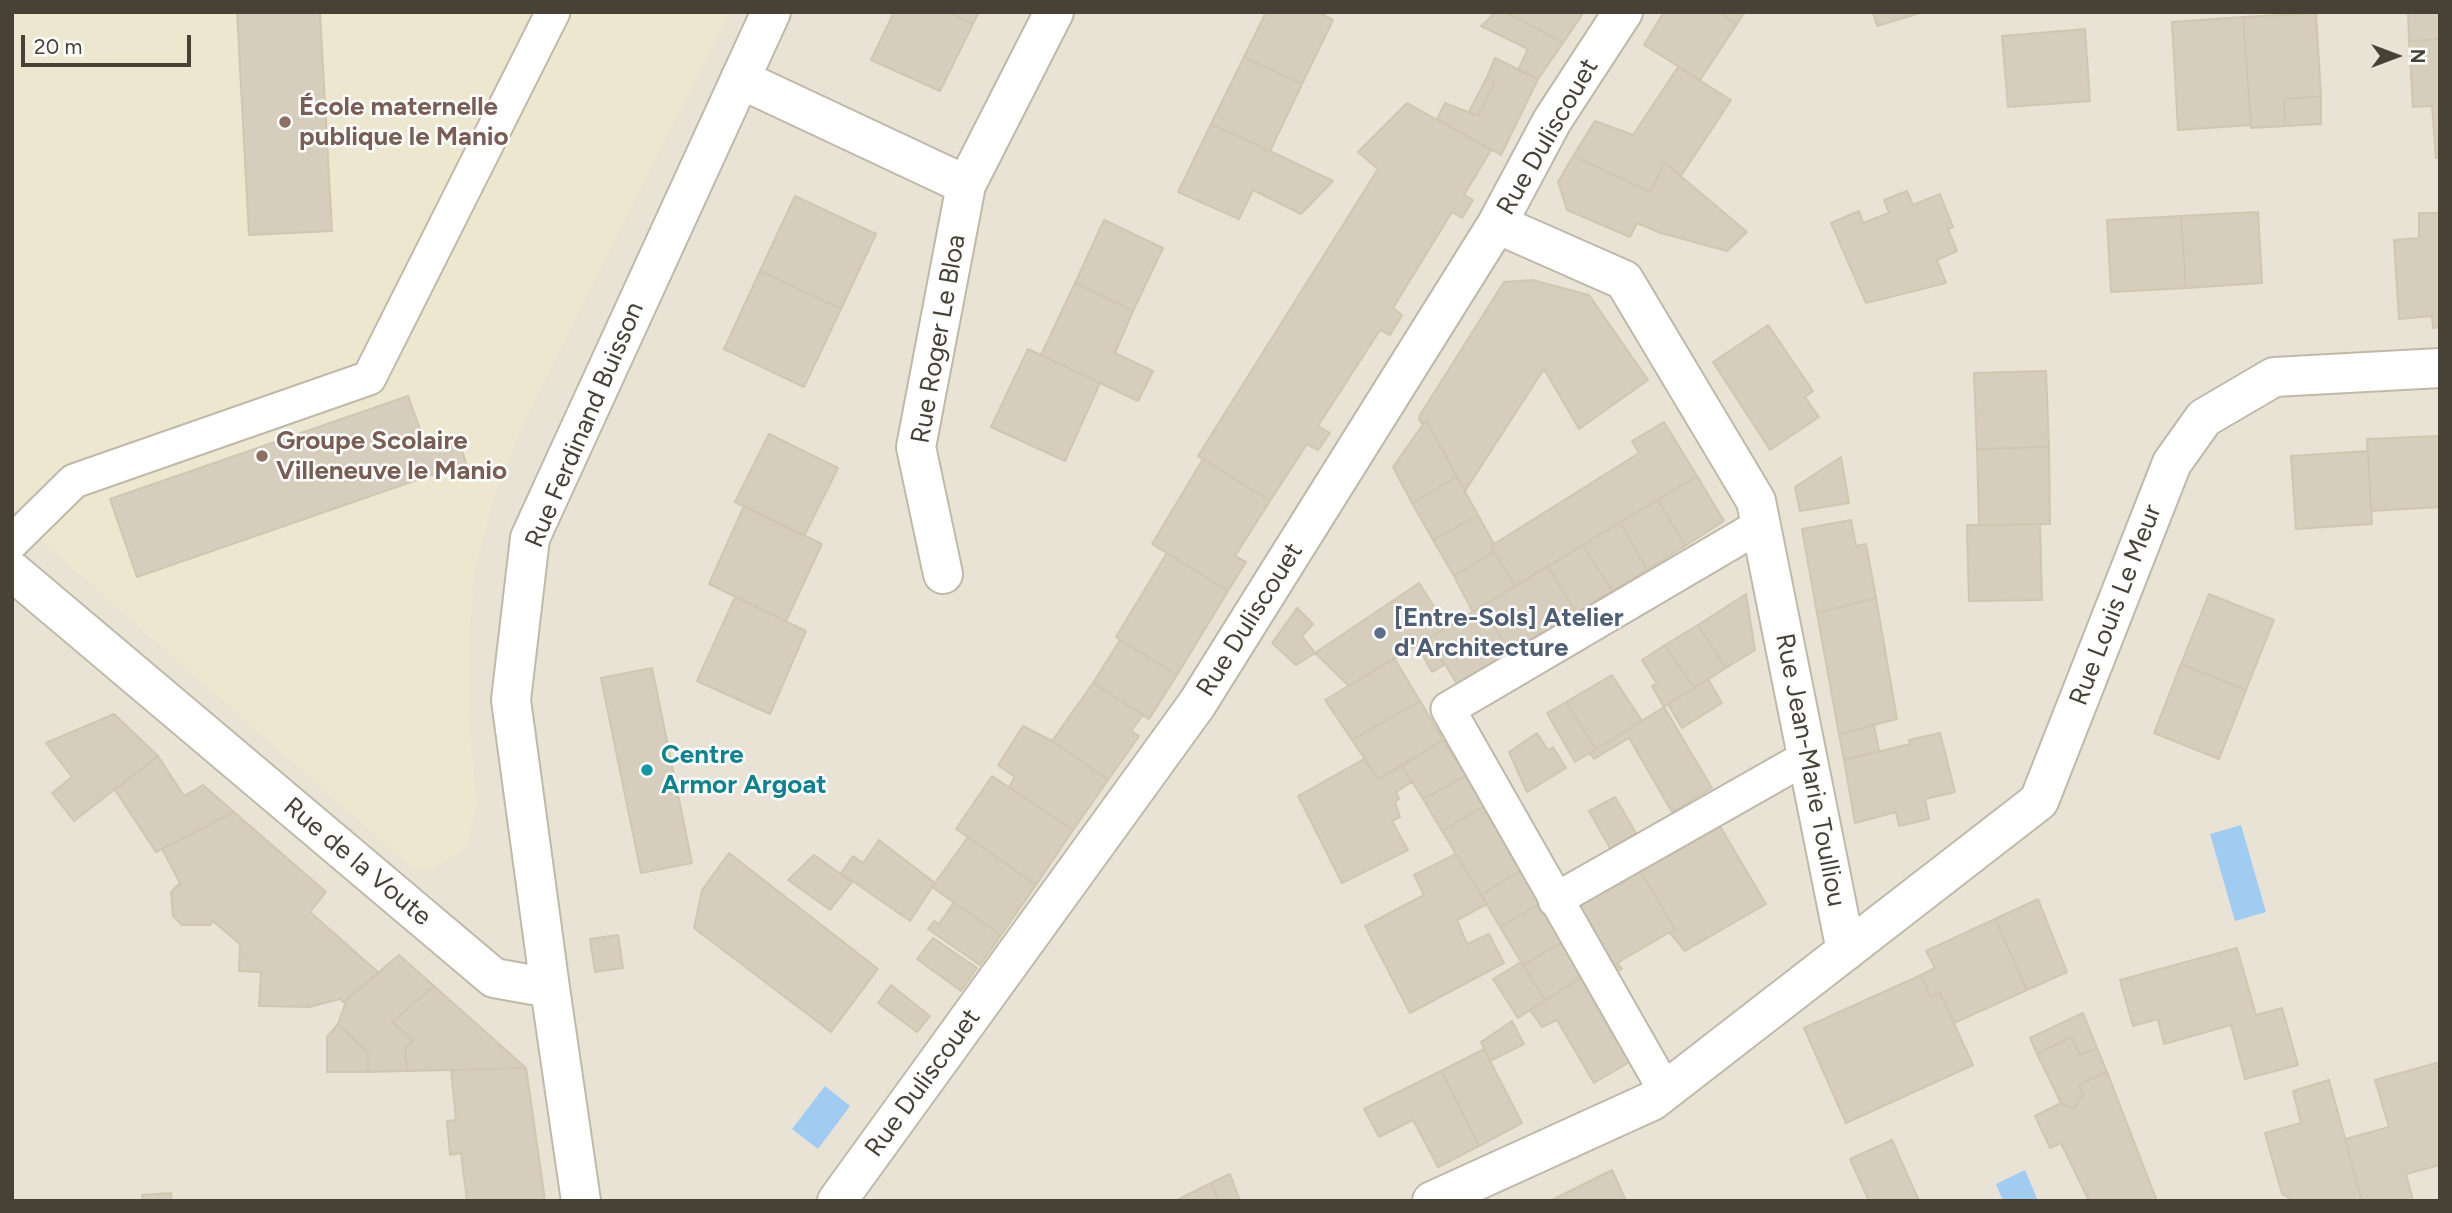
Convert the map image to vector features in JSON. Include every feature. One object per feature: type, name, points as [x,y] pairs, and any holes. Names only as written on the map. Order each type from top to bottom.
[{"type":"street","name":"Rue Ferdinand Buisson","points":[[550,988],[511,700],[530,538],[771,12]]},
{"type":"street","name":"Rue Roger Le Bloa","points":[[943,574],[916,447],[966,185],[1054,12]]},
{"type":"street","name":"Rue Duliscouet","points":[[837,1201],[1197,704],[1497,225],[1552,121],[1623,12]]},
{"type":"street","points":[[740,79],[966,185]]},
{"type":"street","name":"Rue Jean-Marie Toulliou","points":[[1497,225],[1624,280],[1756,501],[1846,951]]},
{"type":"street","name":"Rue Louis Le Meur","points":[[1846,951],[2039,801],[2172,463],[2204,418],[2274,377],[2440,368]]},
{"type":"street","name":"Rue de la Voute","points":[[12,571],[494,978],[550,988]]},
{"type":"street","points":[[1432,1201],[1652,1101],[1846,951]]},
{"type":"street","points":[[550,988],[581,1201]]},
{"type":"lane","points":[[12,542],[74,481],[369,378],[553,12]]},
{"type":"lane","points":[[1665,1090],[1448,709],[1761,525]]},
{"type":"lane","points":[[1555,900],[1807,757]]},
{"type":"shaded area","points":[[12,12],[2440,12],[2440,1201],[12,1201]]},
{"type":"shaded area","name":"Groupe Scolaire Villeneuve le Manio","points":[[12,12],[730,12],[526,418],[495,494],[475,570],[470,624],[469,724],[477,806],[467,847],[434,868],[416,871],[407,864],[12,515]]},
{"type":"water","points":[[2241,825],[2266,912],[2235,921],[2210,834]]},
{"type":"water","points":[[825,1086],[850,1106],[818,1149],[792,1129]]},
{"type":"water","points":[[2025,1170],[2038,1201],[2003,1201],[1996,1184]]},
{"type":"building","name":"École maternelle publique le Manio","points":[[237,12],[320,12],[332,231],[249,235]]},
{"type":"building","points":[[894,12],[948,12],[973,24],[940,91],[871,60]]},
{"type":"building","points":[[948,12],[979,12],[973,24]]},
{"type":"building","points":[[1266,12],[1318,12],[1333,20],[1302,84],[1244,57]]},
{"type":"building","points":[[1496,12],[1506,12],[1563,43],[1538,79],[1518,70],[1528,49],[1481,26]]},
{"type":"building","points":[[1506,12],[1577,12],[1582,15],[1563,43]]},
{"type":"building","points":[[1664,12],[1718,12],[1737,24],[1700,80],[1644,45]]},
{"type":"building","points":[[1718,12],[1745,12],[1737,24]]},
{"type":"building","points":[[1873,12],[1923,12],[1877,26]]},
{"type":"building","points":[[2408,12],[2440,12],[2440,39],[2409,41]]},
{"type":"building","points":[[2316,13],[2321,96],[2284,99],[2286,126],[2251,128],[2243,17]]},
{"type":"building","points":[[2243,17],[2251,125],[2178,130],[2172,22]]},
{"type":"building","points":[[2085,29],[2090,101],[2008,107],[2002,36]]},
{"type":"building","points":[[2440,39],[2440,158],[2436,158],[2432,106],[2413,107],[2409,41]]},
{"type":"building","points":[[1244,57],[1302,84],[1270,151],[1211,124]]},
{"type":"building","points":[[1495,58],[1538,79],[1501,155],[1437,119],[1445,103],[1478,116],[1495,82],[1487,77]]},
{"type":"building","points":[[1678,67],[1731,100],[1681,176],[1664,162],[1651,192],[1573,156],[1595,121],[1633,135]]},
{"type":"building","points":[[1487,77],[1495,82],[1478,116],[1469,112]]},
{"type":"building","points":[[2321,96],[2321,124],[2286,126],[2284,99]]},
{"type":"building","points":[[1407,103],[1491,150],[1464,195],[1473,200],[1462,218],[1452,212],[1393,308],[1402,315],[1390,335],[1380,330],[1318,426],[1330,433],[1318,450],[1307,444],[1270,501],[1198,456],[1378,169],[1358,152]]},
{"type":"building","points":[[1211,124],[1333,181],[1301,214],[1253,190],[1239,219],[1178,192]]},
{"type":"building","points":[[1573,156],[1651,192],[1664,162],[1747,232],[1727,251],[1661,233],[1637,223],[1630,237],[1567,210],[1558,182]]},
{"type":"building","points":[[1907,191],[1913,205],[1940,194],[1953,227],[1948,229],[1957,251],[1937,260],[1946,283],[1866,303],[1831,223],[1859,211],[1863,223],[1889,213],[1884,200]]},
{"type":"building","points":[[795,196],[876,234],[841,309],[760,271]]},
{"type":"building","points":[[2258,212],[2262,283],[2186,288],[2181,216]]},
{"type":"building","points":[[2419,213],[2440,213],[2440,327],[2433,328],[2432,316],[2399,319],[2394,240],[2419,238]]},
{"type":"building","points":[[2181,216],[2186,288],[2111,292],[2107,220]]},
{"type":"building","points":[[1104,220],[1163,248],[1133,311],[1075,283]]},
{"type":"building","points":[[760,271],[841,309],[804,387],[724,349]]},
{"type":"building","points":[[1532,280],[1589,295],[1648,380],[1579,429],[1544,369],[1465,491],[1426,420],[1423,424],[1419,420],[1420,415],[1504,282]]},
{"type":"building","points":[[1075,283],[1133,311],[1115,353],[1153,371],[1138,401],[1041,355]]},
{"type":"building","points":[[1768,325],[1813,391],[1805,397],[1819,417],[1770,450],[1713,362]]},
{"type":"building","points":[[1028,349],[1100,383],[1065,461],[991,427]]},
{"type":"building","points":[[2046,371],[2049,447],[1977,449],[1974,373]]},
{"type":"building","points":[[408,396],[428,451],[459,441],[466,463],[137,577],[110,499]]},
{"type":"building","points":[[1426,420],[1457,477],[1412,503],[1393,467]]},
{"type":"building","points":[[1664,422],[1697,476],[1515,586],[1491,546],[1639,453],[1632,441]]},
{"type":"building","points":[[769,434],[838,468],[804,536],[735,502]]},
{"type":"building","points":[[2440,436],[2440,507],[2371,511],[2367,439]]},
{"type":"building","points":[[2049,447],[2050,524],[1979,525],[1977,449]]},
{"type":"building","points":[[2368,451],[2372,524],[2296,529],[2291,456]]},
{"type":"building","points":[[1841,457],[1849,503],[1800,511],[1795,487]]},
{"type":"building","points":[[1203,459],[1270,501],[1235,556],[1246,562],[1228,591],[1152,544]]},
{"type":"building","points":[[1697,476],[1724,521],[1685,546],[1658,500]]},
{"type":"building","points":[[1457,477],[1478,515],[1433,540],[1412,503]]},
{"type":"building","points":[[1658,500],[1685,546],[1647,570],[1620,522]]},
{"type":"building","points":[[744,506],[822,544],[786,621],[709,584]]},
{"type":"building","points":[[1478,515],[1494,544],[1491,546],[1494,552],[1454,576],[1433,540]]},
{"type":"building","points":[[1851,520],[1856,546],[1866,544],[1876,598],[1817,613],[1802,529]]},
{"type":"building","points":[[1620,522],[1647,570],[1612,591],[1583,545]]},
{"type":"building","points":[[2040,524],[2042,600],[1969,601],[1967,525]]},
{"type":"building","points":[[1583,545],[1612,591],[1576,612],[1548,567]]},
{"type":"building","points":[[1494,552],[1515,586],[1473,612],[1454,576]]},
{"type":"building","points":[[1167,553],[1228,591],[1177,675],[1116,637]]},
{"type":"building","points":[[1548,567],[1576,612],[1509,652],[1482,606]]},
{"type":"building","points":[[1419,583],[1447,627],[1349,686],[1315,653]]},
{"type":"building","points":[[1746,594],[1755,650],[1726,668],[1698,625]]},
{"type":"building","points":[[2209,594],[2274,620],[2246,690],[2181,664]]},
{"type":"building","points":[[735,597],[806,631],[770,714],[697,681]]},
{"type":"building","points":[[1876,598],[1897,719],[1839,734],[1817,613]]},
{"type":"building","points":[[1482,606],[1509,652],[1457,684],[1429,638]]},
{"type":"building","points":[[1297,608],[1313,624],[1302,636],[1315,653],[1296,665],[1272,643]]},
{"type":"building","points":[[1698,625],[1726,668],[1694,688],[1665,645]]},
{"type":"building","points":[[1429,638],[1444,665],[1432,672],[1417,645]]},
{"type":"building","points":[[1120,640],[1177,675],[1149,719],[1093,683]]},
{"type":"building","points":[[1665,645],[1694,688],[1664,707],[1652,686],[1657,684],[1642,660]]},
{"type":"building","points":[[1394,658],[1420,701],[1352,740],[1325,700]]},
{"type":"building","points":[[2181,664],[2246,690],[2219,759],[2154,733]]},
{"type":"building","name":"Centre Armor Argoat","points":[[652,668],[692,863],[641,873],[601,678]]},
{"type":"building","points":[[1612,675],[1642,721],[1596,749],[1566,702]]},
{"type":"building","points":[[1708,679],[1722,703],[1682,728],[1668,704]]},
{"type":"building","points":[[1093,683],[1143,715],[1131,731],[1139,736],[1108,780],[1052,741]]},
{"type":"building","points":[[1420,701],[1443,740],[1378,779],[1352,740]]},
{"type":"building","points":[[1566,702],[1596,749],[1575,762],[1547,713]]},
{"type":"building","points":[[1664,707],[1712,788],[1672,812],[1629,738],[1594,759],[1590,753]]},
{"type":"building","points":[[114,714],[158,756],[74,821],[52,793],[72,777],[46,743]]},
{"type":"building","points":[[1874,725],[1879,751],[1844,760],[1839,734]]},
{"type":"building","points":[[1023,726],[1052,741],[1108,780],[1073,830],[1009,787],[1015,777],[998,765]]},
{"type":"building","points":[[1537,733],[1548,750],[1553,747],[1566,768],[1527,792],[1509,752]]},
{"type":"building","points":[[1940,733],[1955,792],[1925,799],[1929,819],[1899,826],[1896,812],[1855,823],[1844,760],[1910,744],[1909,740]]},
{"type":"building","points":[[1443,740],[1466,776],[1423,799],[1402,766]]},
{"type":"building","points":[[158,756],[184,796],[203,785],[234,812],[156,852],[115,790]]},
{"type":"building","points":[[1364,759],[1378,779],[1402,766],[1412,782],[1396,792],[1399,799],[1395,802],[1400,817],[1392,821],[1408,850],[1342,883],[1298,796]]},
{"type":"building","points":[[992,776],[1073,830],[1036,885],[956,829]]},
{"type":"building","points":[[1466,776],[1484,806],[1442,831],[1423,799]]},
{"type":"building","points":[[1615,797],[1636,833],[1610,848],[1589,811]]},
{"type":"building","points":[[1484,806],[1523,869],[1481,895],[1442,831]]},
{"type":"building","points":[[234,812],[326,892],[310,912],[379,973],[347,999],[346,1004],[340,999],[309,1007],[259,1006],[261,972],[239,971],[240,944],[213,921],[210,925],[182,925],[173,916],[171,892],[180,883],[162,849]]},
{"type":"building","points":[[1718,823],[1766,904],[1685,951],[1670,933],[1675,929],[1639,869]]},
{"type":"building","points":[[968,837],[1036,885],[1001,935],[932,887]]},
{"type":"building","points":[[879,840],[935,883],[910,921],[841,873],[853,856],[863,863]]},
{"type":"building","points":[[729,853],[878,969],[831,1032],[694,928],[702,890]]},
{"type":"building","points":[[1456,854],[1487,904],[1457,920],[1467,944],[1489,934],[1504,963],[1410,1013],[1365,926],[1424,895],[1414,875]]},
{"type":"building","points":[[814,855],[852,882],[830,910],[788,880]]},
{"type":"building","points":[[1523,869],[1543,902],[1500,927],[1481,895]]},
{"type":"building","points":[[1639,869],[1675,929],[1617,963],[1622,969],[1612,975],[1569,911]]},
{"type":"building","points":[[2038,899],[2067,972],[2027,990],[1995,919]]},
{"type":"building","points":[[954,902],[1001,935],[980,965],[928,929],[934,921],[939,924]]},
{"type":"building","points":[[1543,902],[1566,940],[1523,965],[1500,927]]},
{"type":"building","points":[[1995,919],[2027,990],[1954,1023],[1940,993],[1931,997],[1921,975],[1935,968],[1926,951]]},
{"type":"building","points":[[618,935],[623,968],[595,972],[590,939]]},
{"type":"building","points":[[933,938],[977,968],[961,991],[917,959]]},
{"type":"building","points":[[1566,940],[1587,974],[1545,1000],[1523,965]]},
{"type":"building","points":[[2237,948],[2256,1015],[2282,1008],[2298,1065],[2245,1079],[2231,1025],[2164,1044],[2158,1019],[2133,1026],[2120,980]]},
{"type":"building","points":[[399,955],[434,986],[392,1022],[413,1040],[405,1049],[407,1071],[368,1072],[368,1052],[338,1024],[347,999]]},
{"type":"building","points":[[1521,962],[1545,1000],[1518,1018],[1493,979]]},
{"type":"building","points":[[1587,974],[1638,1057],[1594,1083],[1557,1020],[1542,1027],[1530,1010]]},
{"type":"building","points":[[1921,975],[1931,997],[1940,993],[1973,1065],[1846,1123],[1804,1028]]},
{"type":"building","points":[[891,985],[930,1016],[917,1032],[878,1003]]},
{"type":"building","points":[[434,986],[526,1068],[407,1071],[405,1049],[413,1040],[392,1022]]},
{"type":"building","points":[[2083,1013],[2097,1048],[2080,1055],[2072,1037],[2037,1054],[2030,1038]]},
{"type":"building","points":[[1512,1021],[1524,1044],[1490,1061],[1481,1042]]},
{"type":"building","points":[[338,1024],[368,1052],[368,1072],[327,1072],[327,1037]]},
{"type":"building","points":[[2072,1037],[2080,1055],[2097,1048],[2107,1072],[2079,1085],[2083,1094],[2073,1109],[2061,1103],[2037,1054]]},
{"type":"building","points":[[1484,1049],[1522,1123],[1479,1146],[1441,1071]]},
{"type":"building","points":[[2440,1062],[2440,1165],[2406,1174],[2413,1201],[2362,1201],[2345,1139],[2389,1127],[2375,1080]]},
{"type":"building","points":[[526,1068],[545,1201],[467,1201],[461,1153],[450,1155],[447,1121],[456,1120],[451,1070]]},
{"type":"building","points":[[1441,1071],[1479,1146],[1438,1167],[1413,1120],[1379,1137],[1364,1109]]},
{"type":"building","points":[[2107,1072],[2157,1201],[2089,1201],[2061,1143],[2050,1148],[2035,1116],[2061,1103],[2073,1109],[2083,1094],[2079,1085]]},
{"type":"building","points":[[2329,1080],[2362,1201],[2294,1201],[2282,1194],[2265,1133],[2301,1123],[2293,1091]]},
{"type":"building","points":[[1892,1140],[1919,1201],[1869,1201],[1850,1159]]},
{"type":"building","points":[[1612,1170],[1626,1201],[1550,1201]]},
{"type":"building","points":[[1230,1174],[1240,1201],[1219,1201],[1211,1183]]},
{"type":"building","points":[[1211,1183],[1219,1201],[1175,1201]]},
{"type":"building","points":[[171,1193],[172,1201],[143,1201],[142,1195]]},
{"type":"place","name":"École maternelle publique le Manio","points":[[285,122]]},
{"type":"place","name":"Groupe Scolaire Villeneuve le Manio","points":[[262,456]]},
{"type":"place","name":"[Entre-Sols] Atelier d'Architecture","points":[[1380,633]]},
{"type":"place","name":"Centre Armor Argoat","points":[[647,770]]}]
